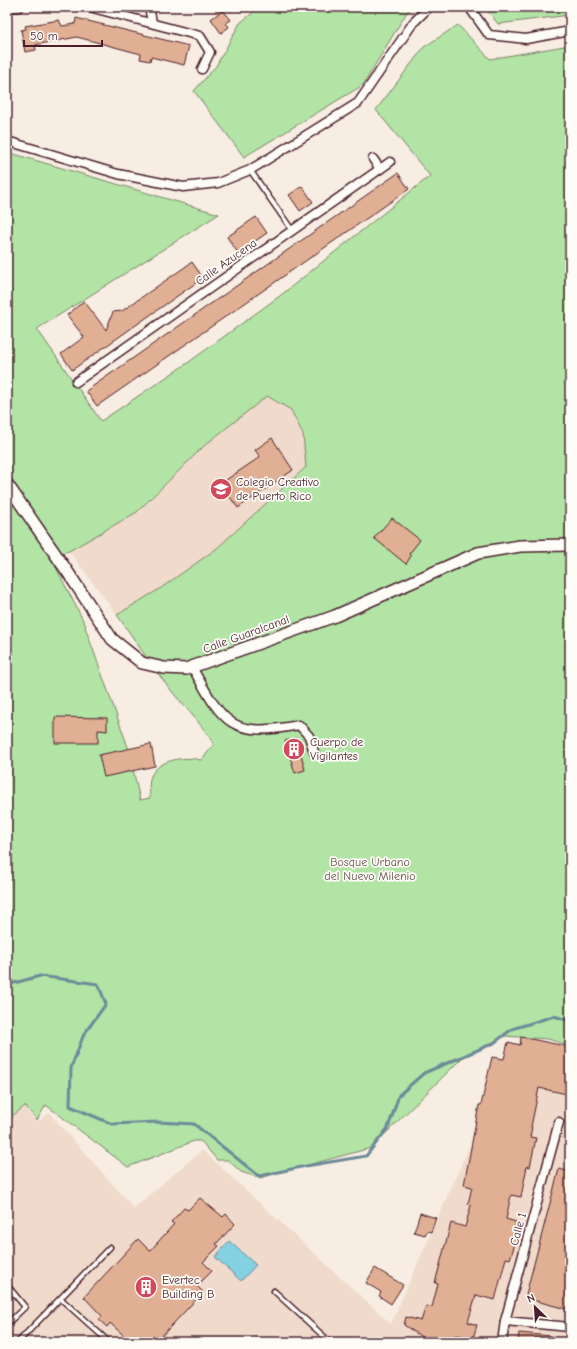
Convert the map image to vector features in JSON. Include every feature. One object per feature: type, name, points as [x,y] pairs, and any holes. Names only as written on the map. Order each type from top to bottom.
[{"type":"street","points":[[7,8],[19,7]]},
{"type":"street","points":[[89,7],[152,22],[200,36],[210,52],[202,69]]},
{"type":"street","points":[[149,7],[152,22]]},
{"type":"street","points":[[7,141],[118,174],[183,188],[218,183],[250,170],[358,103],[413,23],[429,7]]},
{"type":"street","points":[[470,7],[489,35],[526,39],[570,31]]},
{"type":"street","points":[[373,159],[380,169]]},
{"type":"street","name":"Calle Azucena","points":[[76,382],[390,162]]},
{"type":"street","name":"Calle Guaralcanal","points":[[7,484],[68,571],[112,639],[142,663],[164,668],[186,669],[335,616],[478,553],[520,546],[570,545]]},
{"type":"street","points":[[192,667],[215,708],[232,723],[245,729],[270,731],[299,725],[309,736],[314,752]]},
{"type":"street","name":"Calle 1","points":[[502,1342],[505,1321],[559,1122]]},
{"type":"street","points":[[505,1321],[570,1327]]},
{"type":"lane","points":[[250,170],[292,230]]},
{"type":"lane","points":[[18,1342],[110,1247]]},
{"type":"lane","points":[[7,1285],[25,1307],[7,1324]]},
{"type":"lane","points":[[274,1290],[330,1342]]},
{"type":"lane","points":[[60,1299],[109,1342]]},
{"type":"lane","points":[[7,1338],[12,1342]]},
{"type":"shaded area","name":"Colegio Creativo de Puerto Rico","points":[[267,396],[291,410],[303,434],[306,467],[216,549],[161,588],[117,615],[69,551],[137,512],[205,445]]},
{"type":"shaded area","points":[[515,1043],[570,1062],[570,1342],[7,1342],[7,1121],[24,1108],[37,1122],[49,1113],[134,1208],[202,1150],[391,1324]]},
{"type":"green space","points":[[260,7],[414,7],[407,12],[363,85],[244,157],[194,91],[216,66],[240,23]]},
{"type":"green space","points":[[485,7],[570,7],[570,15],[498,24]]},
{"type":"green space","name":"Bosque Urbano del Nuevo Milenio","points":[[458,25],[490,59],[570,45],[570,1046],[548,1039],[504,1036],[462,1058],[371,1148],[260,1178],[241,1172],[228,1160],[217,1160],[201,1141],[194,1141],[128,1167],[46,1105],[37,1120],[25,1106],[10,1118],[7,1117],[7,152],[219,214],[37,329],[101,421],[189,362],[281,295],[430,176],[376,110],[424,47]],"holes":[[[267,396],[291,410],[303,434],[306,467],[216,549],[161,588],[117,615],[159,675],[200,724],[214,745],[201,760],[188,758],[173,760],[160,766],[155,770],[150,778],[150,798],[140,800],[128,747],[85,627],[86,626],[50,556],[69,551],[137,512],[205,445]]]},
{"type":"water","points":[[229,1241],[256,1265],[241,1281],[215,1257]]},
{"type":"building","points":[[223,10],[231,20],[226,23],[229,27],[221,33],[211,19]]},
{"type":"building","points":[[76,18],[189,46],[184,65],[151,57],[150,61],[140,59],[141,54],[77,37],[35,45],[36,50],[25,52],[21,30],[26,29],[25,26],[59,20],[62,26],[75,24]]},
{"type":"building","points":[[398,173],[409,189],[97,406],[86,391]]},
{"type":"building","points":[[302,186],[313,202],[300,211],[289,195]]},
{"type":"building","points":[[256,217],[267,233],[238,253],[227,237]]},
{"type":"building","points":[[192,262],[203,278],[72,370],[61,354],[84,337],[67,315],[84,301],[106,330],[113,312],[122,311]]},
{"type":"building","points":[[272,438],[293,470],[238,508],[220,484],[260,457],[255,450]]},
{"type":"building","points":[[392,518],[420,540],[409,554],[411,556],[406,564],[374,538]]},
{"type":"building","points":[[55,717],[107,718],[107,731],[98,730],[98,743],[55,743]]},
{"type":"building","name":"Cuerpo de Vigilantes","points":[[297,738],[305,770],[295,773],[285,741]]},
{"type":"building","points":[[151,744],[155,766],[104,777],[99,755]]},
{"type":"building","points":[[521,1037],[570,1047],[570,1081],[567,1094],[539,1088],[531,1127],[530,1137],[536,1138],[530,1167],[527,1166],[521,1197],[511,1195],[506,1219],[516,1222],[514,1231],[519,1232],[510,1259],[506,1258],[495,1300],[476,1295],[468,1322],[477,1325],[473,1338],[456,1335],[454,1342],[429,1342],[404,1325],[406,1317],[421,1321],[426,1306],[432,1307],[438,1284],[435,1283],[451,1223],[465,1227],[471,1205],[468,1204],[472,1187],[464,1185],[479,1105],[481,1105],[492,1057],[504,1059],[508,1042],[520,1045]]},
{"type":"building","points":[[559,1169],[570,1172],[570,1310],[525,1298]]},
{"type":"building","name":"Evertec Building B","points":[[200,1198],[223,1217],[226,1214],[235,1224],[216,1244],[219,1246],[203,1262],[212,1271],[197,1286],[203,1292],[156,1342],[131,1342],[110,1323],[107,1327],[99,1320],[102,1316],[84,1297],[138,1239],[150,1251],[174,1224],[171,1222],[184,1208],[188,1210]]},
{"type":"building","points":[[420,1213],[436,1218],[431,1232],[427,1231],[425,1235],[414,1232]]},
{"type":"building","points":[[375,1268],[403,1285],[391,1304],[379,1296],[381,1292],[366,1283]]},
{"type":"building","points":[[519,1333],[551,1336],[551,1342],[518,1342]]},
{"type":"waterway","points":[[7,985],[40,976],[98,984],[106,1004],[84,1034],[71,1068],[70,1106],[112,1124],[158,1122],[194,1124],[259,1176],[366,1156],[388,1128],[399,1095],[424,1073],[494,1043],[512,1029],[554,1016],[570,1021]]},
{"type":"place","name":"Colegio Creativo de Puerto Rico","points":[[221,489]]},
{"type":"place","name":"Cuerpo de Vigilantes","points":[[294,749]]},
{"type":"place","name":"Evertec Building B","points":[[146,1287]]}]
